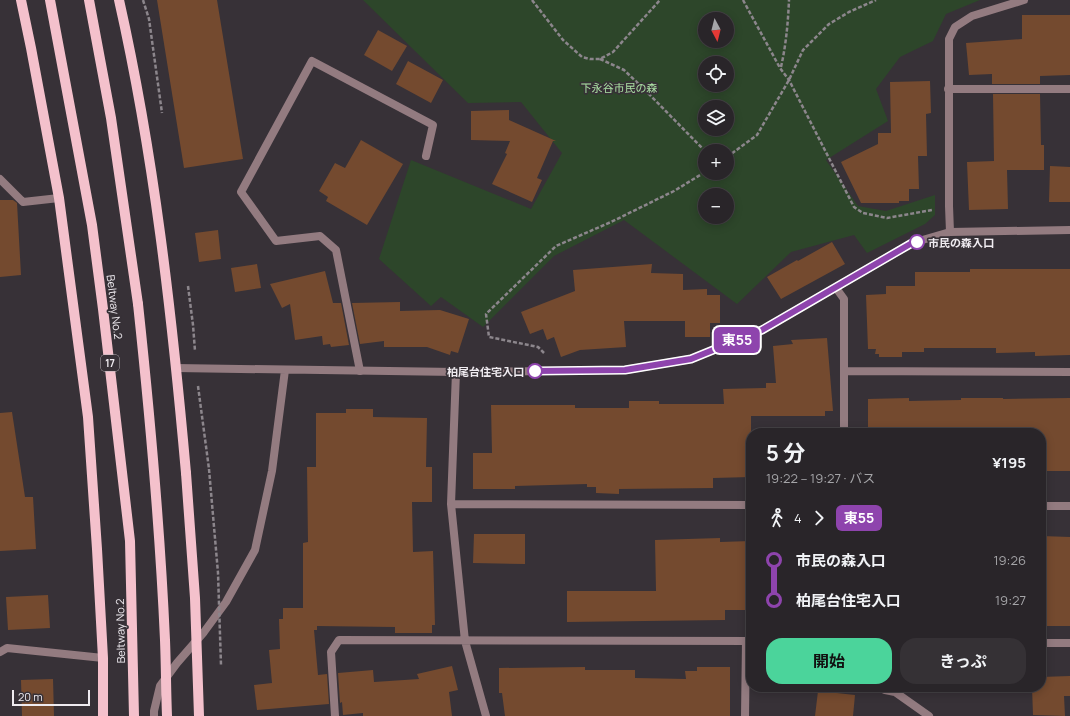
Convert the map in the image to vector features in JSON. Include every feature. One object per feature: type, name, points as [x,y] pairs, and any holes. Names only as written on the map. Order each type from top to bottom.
[{"type":"main road","points":[[22,0],[32,48],[58,198],[88,417],[103,658],[103,716]]},
{"type":"main road","name":"Beltway No.2","points":[[50,0],[92,225],[106,332],[130,542],[134,716]]},
{"type":"main road","name":"Beltway No.2","points":[[89,0],[113,126],[138,304],[149,407],[162,584],[167,716]]},
{"type":"main road","points":[[119,0],[132,57],[158,219],[176,368],[186,473],[195,598],[199,716]]},
{"type":"street","points":[[950,232],[948,89],[949,39],[955,27],[972,16],[1024,0]]},
{"type":"street","points":[[360,371],[336,250],[320,236],[276,241],[241,192],[312,62],[433,125],[426,156]]},
{"type":"street","points":[[948,89],[1070,89]]},
{"type":"street","points":[[0,179],[23,202],[58,198]]},
{"type":"street","points":[[176,368],[456,372],[625,370],[691,359],[762,330],[912,243],[950,232],[1070,230]]},
{"type":"street","points":[[836,288],[844,299],[844,428]]},
{"type":"street","points":[[154,716],[160,686],[177,663],[204,632],[226,602],[255,550],[272,470],[284,370]]},
{"type":"street","points":[[844,371],[1070,372]]},
{"type":"street","points":[[456,372],[451,504],[465,641],[486,716]]},
{"type":"street","points":[[451,504],[746,505]]},
{"type":"street","points":[[1046,506],[1070,506]]},
{"type":"street","points":[[335,716],[331,652],[339,640],[746,641]]},
{"type":"street","points":[[1046,643],[1070,643]]},
{"type":"street","points":[[0,652],[7,648],[103,658]]},
{"type":"street","points":[[745,716],[746,691]]},
{"type":"street","points":[[894,692],[929,716]]},
{"type":"path","points":[[532,0],[563,40],[582,57],[600,59],[624,70],[646,90],[698,144]]},
{"type":"path","points":[[600,59],[613,52],[660,0]]},
{"type":"path","points":[[743,0],[780,68],[789,80],[854,206],[863,213],[887,218],[949,206]]},
{"type":"path","points":[[780,68],[784,49],[789,0]]},
{"type":"path","points":[[734,152],[757,135],[789,80],[803,50],[829,24],[876,0]]},
{"type":"path","points":[[538,347],[489,337],[486,314],[556,246],[611,222],[674,191],[698,176]]},
{"type":"path","points":[[209,469],[218,573],[221,665]]},
{"type":"green space","name":"下永谷市民の森","points":[[363,0],[980,0],[946,14],[933,41],[900,57],[876,89],[888,121],[826,160],[858,206],[886,211],[935,195],[935,215],[925,224],[867,253],[854,235],[791,252],[737,304],[624,220],[554,256],[483,327],[441,297],[431,306],[379,259],[411,160],[531,209],[562,153],[521,102],[468,103]]},
{"type":"building","points":[[157,0],[217,0],[243,159],[184,168]]},
{"type":"building","points":[[1022,15],[1070,15],[1070,75],[1040,76],[1040,84],[992,84],[992,74],[969,75],[966,43],[1022,39]]},
{"type":"building","points":[[378,30],[407,46],[392,71],[364,55]]},
{"type":"building","points":[[408,61],[443,80],[431,103],[396,84]]},
{"type":"building","points":[[930,81],[931,113],[926,114],[927,156],[918,156],[919,189],[909,189],[909,201],[899,201],[899,203],[861,203],[841,162],[878,144],[878,133],[891,133],[890,82]]},
{"type":"building","points":[[993,94],[1040,94],[1041,145],[1044,145],[1044,170],[1007,170],[1008,209],[969,210],[967,162],[994,161]]},
{"type":"building","points":[[509,110],[509,120],[556,141],[553,141],[537,178],[542,180],[532,202],[492,184],[507,154],[505,153],[510,141],[471,140],[471,111]]},
{"type":"building","points":[[361,140],[403,164],[367,225],[326,201],[328,197],[319,191],[335,163],[345,168]]},
{"type":"building","points":[[1050,166],[1070,167],[1070,202],[1049,202]]},
{"type":"building","points":[[0,200],[13,200],[17,203],[21,275],[0,277]]},
{"type":"building","points":[[218,230],[221,259],[199,262],[195,233]]},
{"type":"building","points":[[832,242],[845,264],[781,299],[767,277]]},
{"type":"building","points":[[257,264],[261,288],[235,292],[231,268]]},
{"type":"building","points":[[652,264],[651,273],[683,274],[683,290],[707,289],[707,295],[720,295],[720,323],[710,323],[710,337],[685,337],[685,321],[624,321],[626,347],[580,350],[561,357],[554,337],[547,340],[543,329],[530,334],[521,312],[575,291],[573,270]]},
{"type":"building","points":[[970,269],[1070,269],[1070,355],[1035,356],[1035,352],[996,353],[996,348],[924,348],[924,352],[902,352],[902,357],[879,357],[879,354],[875,354],[876,349],[868,349],[866,295],[886,294],[886,286],[915,286],[915,272],[970,272]]},
{"type":"building","points":[[325,271],[333,303],[341,303],[349,345],[331,347],[330,344],[323,345],[322,336],[295,340],[290,304],[282,308],[270,284]]},
{"type":"building","points":[[400,302],[400,311],[440,310],[469,319],[458,353],[451,351],[450,355],[427,347],[384,347],[384,341],[360,344],[352,303]]},
{"type":"building","points":[[827,338],[833,411],[825,411],[825,416],[751,416],[751,428],[746,428],[746,477],[713,478],[713,488],[619,489],[619,494],[596,493],[596,487],[587,487],[587,484],[515,486],[515,489],[473,489],[473,453],[492,453],[491,405],[575,405],[575,408],[629,408],[629,401],[659,401],[659,404],[724,404],[723,389],[766,388],[766,383],[776,383],[773,346],[793,344],[791,340]]},
{"type":"building","points":[[909,398],[909,401],[961,400],[961,398],[1070,398],[1070,471],[1046,471],[1046,428],[868,428],[868,399]]},
{"type":"building","points":[[346,409],[373,409],[373,417],[427,418],[426,467],[432,467],[432,502],[412,502],[413,552],[433,551],[435,625],[432,625],[432,633],[395,633],[395,627],[317,626],[317,630],[314,630],[318,675],[327,674],[329,704],[257,710],[254,685],[272,683],[269,650],[280,649],[279,619],[283,619],[283,608],[303,608],[303,543],[308,542],[307,467],[316,467],[316,413],[346,413]]},
{"type":"building","points":[[12,412],[25,497],[33,497],[36,549],[0,551],[0,413]]},
{"type":"building","points":[[474,534],[525,534],[525,564],[473,563]]},
{"type":"building","points":[[1046,536],[1070,537],[1070,626],[1046,626]]},
{"type":"building","points":[[720,538],[720,542],[746,541],[746,610],[725,610],[725,620],[567,622],[567,591],[656,591],[655,540]]},
{"type":"building","points":[[48,595],[50,628],[8,630],[6,597]]},
{"type":"building","points":[[452,666],[458,690],[449,692],[452,716],[363,716],[363,713],[343,715],[342,702],[340,703],[338,673],[373,670],[374,682],[419,679],[417,674]]},
{"type":"building","points":[[585,667],[585,670],[635,670],[635,678],[686,679],[685,671],[697,671],[697,667],[730,667],[730,716],[505,716],[502,693],[499,693],[499,668]]},
{"type":"building","points":[[1070,676],[1070,696],[1064,696],[1065,716],[1033,715],[1032,692],[1046,692],[1046,677]]},
{"type":"building","points":[[53,679],[54,716],[22,716],[21,680]]},
{"type":"building","points":[[818,692],[855,695],[853,716],[815,716]]},
{"type":"bus line","name":"東55","points":[[535,371],[625,370],[691,359],[762,330],[912,243],[917,242]]},
{"type":"place","name":"市民の森入口","points":[[917,242]]},
{"type":"place","name":"柏尾台住宅入口","points":[[535,371]]}]
